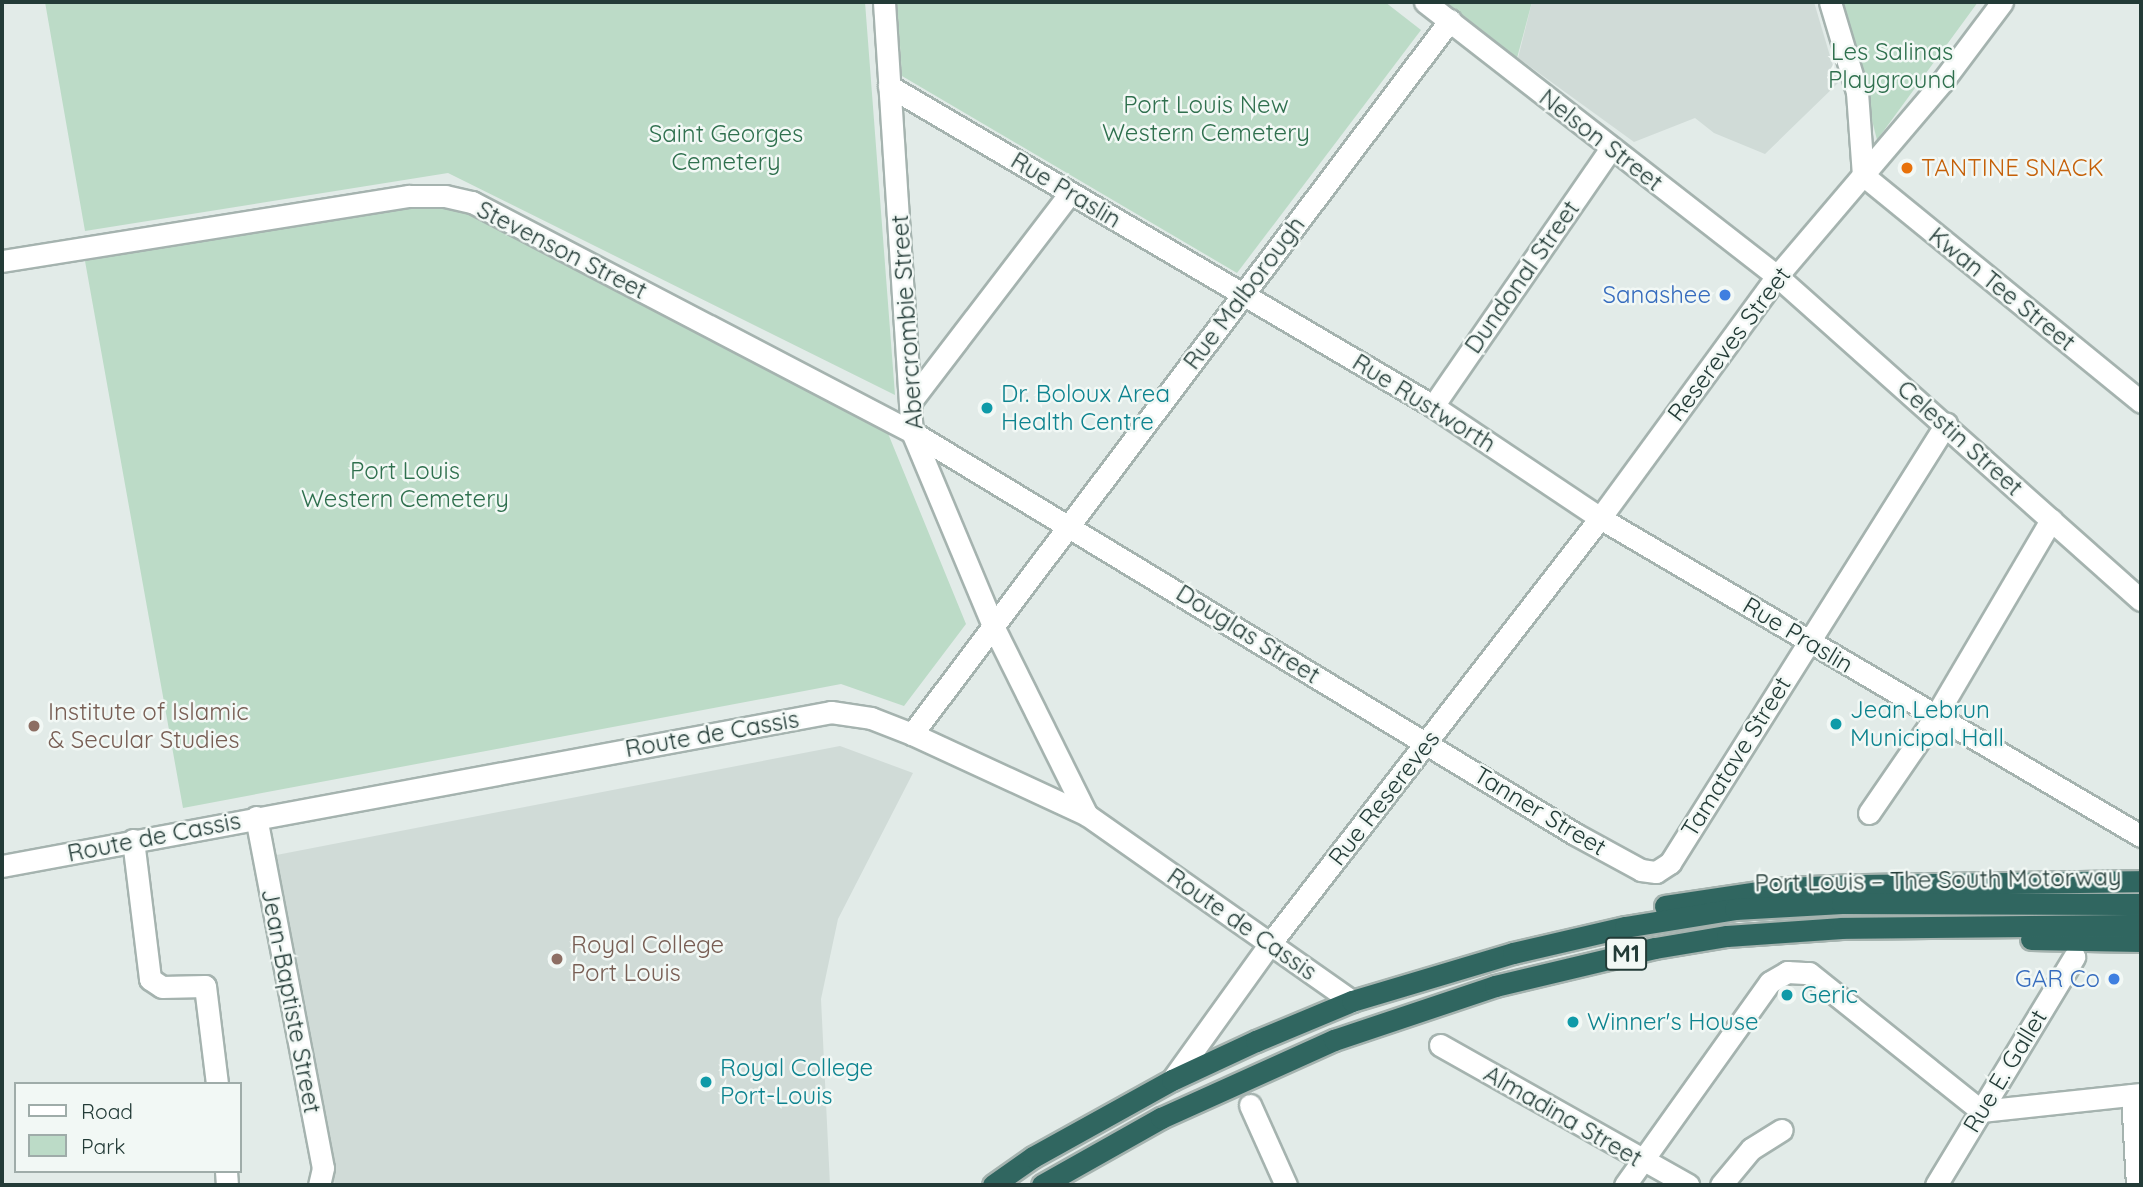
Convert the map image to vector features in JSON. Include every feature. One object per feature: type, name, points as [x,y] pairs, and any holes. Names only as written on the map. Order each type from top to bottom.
[{"type":"highway","points":[[1513,953],[1620,915],[1786,888],[2141,881]]},
{"type":"highway","name":"Port Louis – The South Motorway","points":[[1042,1185],[1161,1118],[1334,1040],[1495,986],[1655,947],[1727,936],[2141,904]]},
{"type":"highway","name":"Port Louis – The South Motorway","points":[[993,1185],[1033,1157],[1172,1080],[1352,1001],[1513,953],[1625,926],[1735,909],[2010,914],[2141,925]]},
{"type":"highway","points":[[1727,936],[2141,941]]},
{"type":"street","name":"Abercrombie Street","points":[[884,2],[912,432],[993,626],[1087,815]]},
{"type":"street","name":"Nelson Street","points":[[1425,2],[1777,276]]},
{"type":"street","points":[[1830,2],[1857,92],[1863,175]]},
{"type":"street","name":"Resereves Street","points":[[1600,518],[1777,276],[1863,175],[2002,2]]},
{"type":"street","name":"Rue Malborough","points":[[912,734],[1450,20]]},
{"type":"street","name":"Rue Praslin","points":[[890,86],[1243,295]]},
{"type":"street","name":"Dundonal Street","points":[[1433,406],[1611,148]]},
{"type":"street","name":"Kwan Tee Street","points":[[1863,175],[2141,402]]},
{"type":"street","points":[[911,401],[1070,192]]},
{"type":"street","name":"Stevenson Street","points":[[2,261],[263,217],[409,196],[445,195],[472,202],[912,432],[1070,525]]},
{"type":"street","name":"Celestin Street","points":[[1777,276],[2141,600]]},
{"type":"street","name":"Rue Rustworth","points":[[1243,295],[1433,406],[1600,518]]},
{"type":"street","name":"Tamatave Street","points":[[1656,872],[1670,863],[1946,424]]},
{"type":"street","name":"Rue Praslin","points":[[1600,518],[2141,836]]},
{"type":"street","name":"Rue Resereves","points":[[1172,1080],[1269,944],[1600,518]]},
{"type":"street","points":[[1869,813],[1935,717],[2051,520]]},
{"type":"street","name":"Douglas Street","points":[[1070,525],[1427,744]]},
{"type":"street","name":"Route de Cassis","points":[[2,866],[831,712],[871,718],[912,734],[1087,815],[1352,1001]]},
{"type":"street","name":"Tanner Street","points":[[1427,744],[1575,834],[1641,870],[1656,872]]},
{"type":"street","name":"Jean-Baptiste Street","points":[[256,817],[323,1168],[319,1185]]},
{"type":"street","points":[[133,841],[150,979],[162,987],[205,986],[217,1082]]},
{"type":"street","name":"Rue E. Gallet","points":[[1936,1185],[2074,957]]},
{"type":"street","points":[[1625,1185],[1770,982],[1787,972],[1809,973],[1981,1111],[2136,1095],[2137,1185]]},
{"type":"street","name":"Almadina Street","points":[[1440,1045],[1640,1161],[1688,1185]]},
{"type":"street","points":[[1251,1105],[1286,1185]]},
{"type":"street","points":[[1721,1185],[1751,1149],[1781,1130]]},
{"type":"shaded area","points":[[1532,2],[1814,2],[1838,83],[1765,154],[1714,133],[1695,118],[1634,142],[1518,58]]},
{"type":"shaded area","name":"Royal College Port Louis","points":[[840,746],[913,773],[838,919],[821,999],[830,1185],[335,1185],[261,858]]},
{"type":"green space","name":"Saint Georges Cemetery","points":[[45,2],[865,2],[895,395],[448,173],[85,231]]},
{"type":"green space","name":"Port Louis New Western Cemetery","points":[[897,2],[1385,2],[1421,30],[1237,273],[902,76]]},
{"type":"green space","points":[[1446,2],[1532,2],[1517,58]]},
{"type":"green space","name":"Les Salinas Playground","points":[[1840,2],[1978,2],[1877,140],[1864,88]]},
{"type":"green space","name":"Port Louis Western Cemetery","points":[[451,197],[887,431],[966,624],[904,706],[841,684],[183,808],[85,261]]},
{"type":"place","name":"TANTINE SNACK","points":[[1907,168]]},
{"type":"place","name":"Sanashee","points":[[1725,295]]},
{"type":"place","name":"Dr. Boloux Area Health Centre","points":[[987,408]]},
{"type":"place","name":"Jean Lebrun Municipal Hall","points":[[1836,724]]},
{"type":"place","name":"Institute of Islamic & Secular Studies","points":[[34,726]]},
{"type":"place","name":"Royal College Port Louis","points":[[557,959]]},
{"type":"place","name":"GAR Co","points":[[2114,979]]},
{"type":"place","name":"Geric","points":[[1787,995]]},
{"type":"place","name":"Winner's House","points":[[1573,1022]]},
{"type":"place","name":"Royal College Port-Louis","points":[[706,1082]]}]
